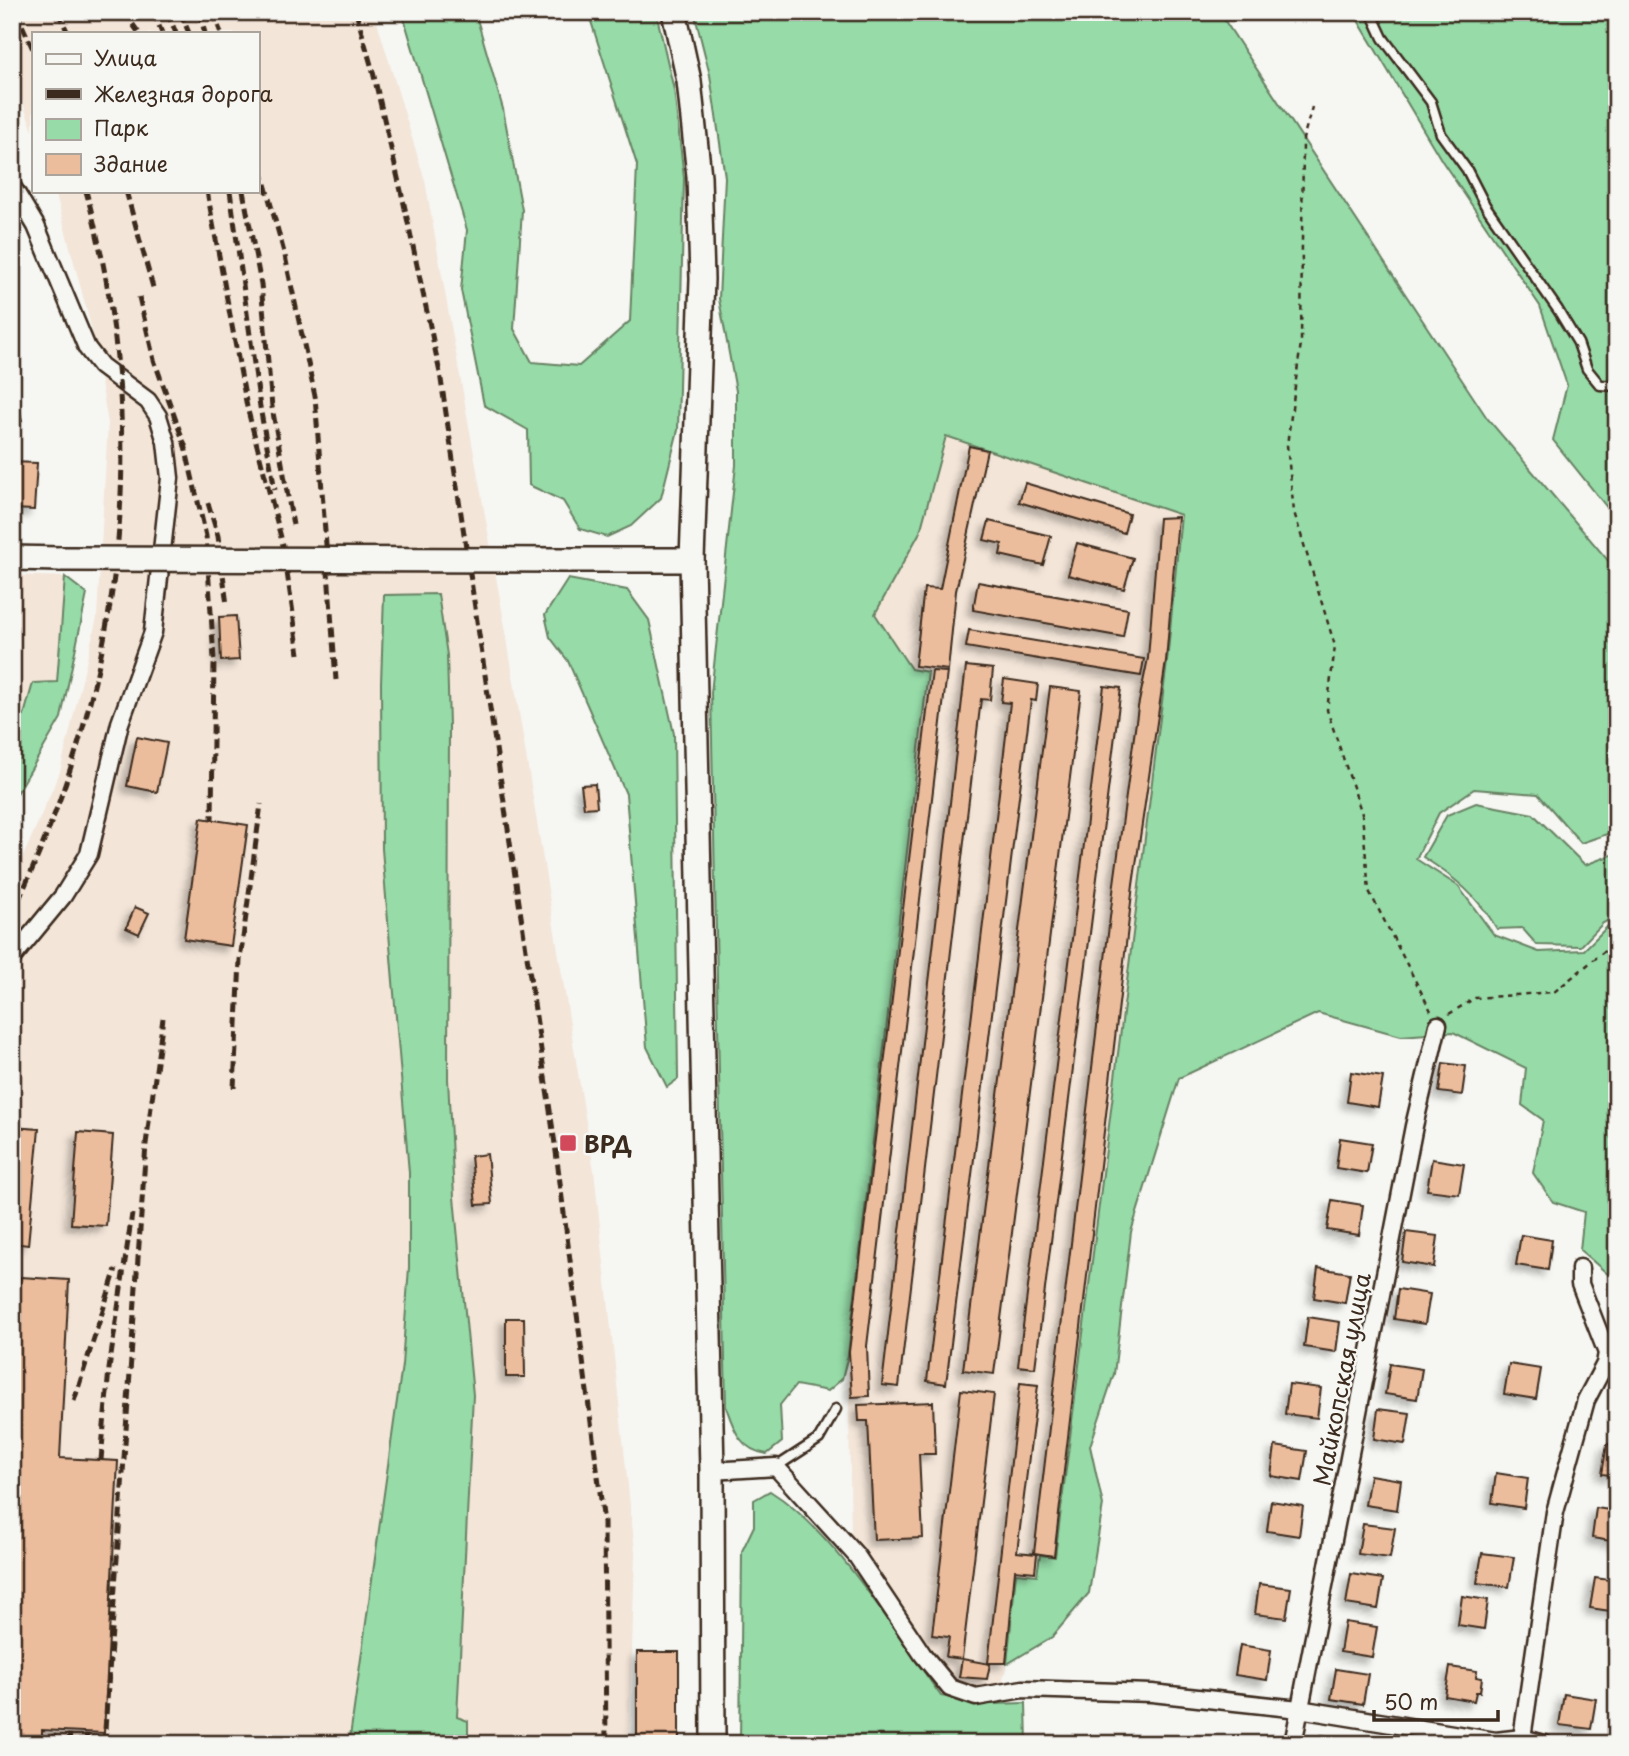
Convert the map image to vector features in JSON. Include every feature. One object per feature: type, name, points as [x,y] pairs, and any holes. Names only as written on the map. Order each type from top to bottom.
[{"type":"main road","points":[[674,12],[689,81],[699,189],[702,279],[692,560],[712,1471],[713,1744]]},
{"type":"main road","points":[[12,558],[692,560]]},
{"type":"street","points":[[12,186],[36,226],[87,348],[101,366],[148,401],[158,416],[166,442],[170,478],[166,535],[153,632],[120,723],[89,854],[63,896],[12,958]]},
{"type":"street","name":"Майкопская улица","points":[[1293,1744],[1413,1126],[1438,1025]]},
{"type":"street","points":[[1522,1738],[1555,1512],[1586,1400],[1605,1364],[1607,1353],[1580,1284],[1580,1268]]},
{"type":"street","points":[[712,1471],[776,1467],[856,1555],[923,1655],[950,1688],[976,1697],[1023,1689],[1152,1693],[1299,1709],[1496,1741],[1522,1738],[1544,1744]]},
{"type":"lane","points":[[1371,12],[1383,38],[1431,102],[1441,134],[1467,170],[1485,205],[1559,310],[1578,343],[1587,369],[1600,385],[1617,386]]},
{"type":"lane","points":[[776,1467],[819,1438],[836,1409]]},
{"type":"path","points":[[1312,107],[1304,139],[1301,342],[1287,445],[1294,512],[1335,646],[1327,710],[1362,814],[1369,891],[1438,1025],[1453,1010],[1475,998],[1554,992],[1617,941]]},
{"type":"shaded area","points":[[12,12],[374,12],[425,181],[505,627],[594,1171],[635,1552],[629,1744],[12,1744],[12,882],[60,772],[97,618],[108,423],[92,330],[55,192],[259,192],[259,32],[32,32],[32,128],[12,73]]},
{"type":"shaded area","points":[[946,436],[1181,515],[1167,662],[1055,1558],[1040,1556],[1037,1575],[1016,1573],[1007,1664],[1001,1687],[975,1690],[953,1682],[851,1534],[848,1355],[928,672],[911,669],[875,614],[920,532]]},
{"type":"shaded area","points":[[12,575],[65,577],[57,682],[33,683],[24,715],[12,730]]},
{"type":"green space","points":[[402,12],[475,12],[503,109],[522,210],[514,329],[532,362],[579,366],[630,321],[637,165],[588,12],[656,12],[674,90],[684,178],[678,430],[661,498],[631,526],[607,537],[580,529],[563,501],[529,485],[528,430],[484,405],[461,290],[467,230]]},
{"type":"green space","points":[[694,12],[1219,12],[1487,418],[1617,571],[1616,831],[1581,843],[1538,794],[1474,789],[1439,813],[1416,859],[1458,886],[1494,935],[1539,952],[1584,950],[1608,926],[1617,921],[1617,1282],[1580,1250],[1584,1212],[1553,1202],[1533,1173],[1543,1120],[1522,1105],[1526,1068],[1453,1032],[1401,1036],[1318,1013],[1179,1078],[1131,1232],[1114,1374],[1090,1446],[1103,1505],[1089,1593],[1052,1637],[1007,1664],[1016,1573],[1037,1575],[1040,1555],[1055,1557],[1167,662],[1181,515],[946,436],[920,532],[875,614],[911,669],[928,672],[848,1355],[842,1379],[828,1391],[796,1385],[780,1405],[782,1442],[767,1454],[758,1452],[739,1438],[726,1407],[711,693],[736,465],[736,391],[719,299],[725,177],[710,75]]},
{"type":"green space","points":[[1353,12],[1617,12],[1617,520],[1553,440],[1567,385],[1540,306],[1442,161]]},
{"type":"green space","points":[[65,577],[87,594],[61,718],[12,802],[12,730],[24,715],[33,683],[57,682]]},
{"type":"green space","points":[[568,579],[627,590],[649,620],[674,734],[678,1079],[667,1087],[647,1047],[626,794],[568,661],[550,637],[545,615]]},
{"type":"green space","points":[[438,594],[447,655],[449,725],[448,1079],[454,1197],[473,1395],[457,1717],[468,1721],[468,1744],[349,1744],[402,1365],[409,1267],[409,1173],[382,849],[381,683],[384,595]]},
{"type":"green space","points":[[1476,803],[1533,814],[1585,865],[1617,853],[1617,916],[1603,923],[1581,946],[1537,945],[1522,928],[1497,929],[1482,907],[1464,888],[1423,857],[1447,815]]},
{"type":"green space","points":[[770,1491],[818,1531],[841,1557],[941,1696],[993,1704],[1026,1703],[1027,1744],[740,1744],[742,1551],[754,1526],[754,1500]]},
{"type":"building","points":[[18,404],[22,421],[12,423],[12,405]]},
{"type":"building","points":[[969,446],[987,450],[956,591],[948,670],[915,666],[924,588],[940,589]]},
{"type":"building","points":[[12,462],[37,463],[34,510],[12,509]]},
{"type":"building","points":[[1025,483],[1129,514],[1124,533],[1019,502]]},
{"type":"building","points":[[1178,517],[1166,661],[1133,885],[1054,1556],[1034,1553],[1114,884],[1138,707],[1148,658],[1159,518]]},
{"type":"building","points":[[989,521],[1051,536],[1043,565],[1000,555],[1002,544],[984,540]]},
{"type":"building","points":[[1077,543],[1133,558],[1124,589],[1068,575]]},
{"type":"building","points":[[978,582],[1128,609],[1123,637],[973,610]]},
{"type":"building","points":[[236,616],[239,660],[221,661],[219,617]]},
{"type":"building","points":[[969,630],[1144,659],[1141,676],[966,647]]},
{"type":"building","points":[[966,666],[993,669],[990,700],[981,699],[899,1387],[882,1385]]},
{"type":"building","points":[[932,671],[947,672],[867,1346],[869,1396],[852,1397],[849,1352]]},
{"type":"building","points":[[1004,679],[1038,684],[1036,701],[1031,700],[946,1384],[927,1381],[1010,703],[1001,702]]},
{"type":"building","points":[[1104,686],[1121,688],[1035,1368],[1018,1366]]},
{"type":"building","points":[[1050,687],[1081,691],[994,1374],[963,1370]]},
{"type":"building","points":[[137,737],[167,743],[157,792],[127,786]]},
{"type":"building","points":[[595,784],[597,807],[584,808],[581,785]]},
{"type":"building","points":[[201,818],[248,825],[231,946],[184,939]]},
{"type":"building","points":[[135,907],[149,913],[139,934],[126,928]]},
{"type":"building","points":[[1443,1063],[1466,1066],[1462,1095],[1439,1092]]},
{"type":"building","points":[[1351,1072],[1383,1077],[1378,1107],[1347,1102]]},
{"type":"building","points":[[12,1127],[39,1129],[28,1245],[12,1243]]},
{"type":"building","points":[[78,1132],[113,1135],[106,1226],[71,1224]]},
{"type":"building","points":[[1340,1138],[1372,1143],[1367,1173],[1336,1168]]},
{"type":"building","points":[[487,1154],[492,1204],[476,1205],[471,1156]]},
{"type":"building","points":[[1432,1159],[1464,1164],[1459,1194],[1427,1190]]},
{"type":"building","points":[[1332,1200],[1363,1205],[1359,1235],[1327,1230]]},
{"type":"building","points":[[1406,1232],[1438,1236],[1434,1267],[1402,1262]]},
{"type":"building","points":[[1521,1235],[1552,1240],[1548,1270],[1516,1265]]},
{"type":"building","points":[[1318,1268],[1350,1273],[1345,1303],[1314,1298]]},
{"type":"building","points":[[20,1277],[69,1280],[60,1458],[118,1461],[104,1733],[42,1730],[42,1744],[12,1744],[12,1581],[18,1461],[12,1460],[12,1413]]},
{"type":"building","points":[[1398,1289],[1430,1294],[1425,1324],[1394,1319]]},
{"type":"building","points":[[1308,1317],[1340,1322],[1336,1352],[1304,1347]]},
{"type":"building","points":[[506,1318],[524,1318],[525,1377],[506,1377]]},
{"type":"building","points":[[1390,1364],[1422,1369],[1417,1399],[1385,1394]]},
{"type":"building","points":[[1509,1364],[1541,1369],[1536,1399],[1504,1394]]},
{"type":"building","points":[[1020,1383],[1038,1385],[1017,1552],[1037,1554],[1035,1572],[1015,1570],[1006,1663],[988,1663]]},
{"type":"building","points":[[1289,1384],[1321,1388],[1317,1418],[1285,1414]]},
{"type":"building","points":[[961,1390],[994,1394],[962,1659],[946,1657],[949,1637],[932,1635]]},
{"type":"building","points":[[933,1402],[935,1454],[919,1454],[923,1538],[874,1540],[868,1421],[859,1421],[858,1405]]},
{"type":"building","points":[[1378,1409],[1410,1413],[1405,1444],[1374,1439]]},
{"type":"building","points":[[1607,1444],[1617,1445],[1617,1476],[1602,1474]]},
{"type":"building","points":[[1275,1446],[1307,1451],[1302,1481],[1271,1476]]},
{"type":"building","points":[[1496,1473],[1528,1478],[1524,1508],[1492,1503]]},
{"type":"building","points":[[1370,1475],[1401,1480],[1397,1510],[1365,1505]]},
{"type":"building","points":[[1271,1501],[1303,1506],[1299,1536],[1267,1531]]},
{"type":"building","points":[[1596,1508],[1617,1511],[1617,1542],[1592,1538]]},
{"type":"building","points":[[1363,1524],[1395,1528],[1390,1558],[1358,1554]]},
{"type":"building","points":[[1482,1553],[1514,1557],[1509,1587],[1477,1583]]},
{"type":"building","points":[[1351,1574],[1383,1579],[1378,1609],[1346,1604]]},
{"type":"building","points":[[1595,1578],[1617,1581],[1617,1612],[1590,1608]]},
{"type":"building","points":[[1259,1584],[1291,1588],[1286,1618],[1255,1614]]},
{"type":"building","points":[[1462,1596],[1488,1600],[1484,1629],[1458,1625]]},
{"type":"building","points":[[1345,1622],[1377,1627],[1372,1657],[1340,1652]]},
{"type":"building","points":[[1240,1645],[1271,1650],[1267,1680],[1235,1675]]},
{"type":"building","points":[[637,1652],[679,1652],[679,1744],[637,1744]]},
{"type":"building","points":[[962,1659],[990,1664],[987,1679],[959,1677]]},
{"type":"building","points":[[1450,1667],[1477,1671],[1476,1677],[1482,1678],[1480,1692],[1476,1692],[1474,1701],[1445,1696]]},
{"type":"building","points":[[1336,1669],[1368,1674],[1363,1704],[1331,1699]]},
{"type":"building","points":[[1564,1694],[1596,1699],[1591,1729],[1559,1725]]},
{"type":"building","points":[[1321,1735],[1353,1740],[1352,1744],[1320,1744]]},
{"type":"railway","points":[[16,12],[32,47]]},
{"type":"railway","points":[[58,12],[68,32]]},
{"type":"railway","points":[[124,12],[138,32]]},
{"type":"railway","points":[[153,12],[162,32]]},
{"type":"railway","points":[[167,12],[176,32]]},
{"type":"railway","points":[[180,12],[189,32]]},
{"type":"railway","points":[[199,12],[205,32]]},
{"type":"railway","points":[[213,12],[221,32]]},
{"type":"railway","points":[[356,12],[404,204],[440,373],[555,1144],[604,1523],[606,1744]]},
{"type":"railway","points":[[259,162],[285,256],[315,396],[336,680]]},
{"type":"railway","points":[[12,914],[50,826],[80,738],[102,649],[116,559],[122,468],[119,377],[107,284],[86,192]]},
{"type":"railway","points":[[126,192],[154,291]]},
{"type":"railway","points":[[207,192],[247,407],[283,545],[299,654]]},
{"type":"railway","points":[[230,192],[260,407],[275,490]]},
{"type":"railway","points":[[243,192],[261,284],[272,407],[293,525]]},
{"type":"railway","points":[[139,297],[154,360],[187,451]]},
{"type":"railway","points":[[184,442],[206,536],[214,659],[212,820]]},
{"type":"railway","points":[[208,503],[218,536],[227,605]]},
{"type":"railway","points":[[234,1088],[240,960],[261,804]]},
{"type":"railway","points":[[104,1744],[146,1144],[163,1018]]},
{"type":"railway","points":[[101,1460],[109,1369],[132,1214]]},
{"type":"railway","points":[[74,1401],[116,1269]]},
{"type":"railway","points":[[53,1744],[54,1730]]},
{"type":"railway","points":[[69,1744],[70,1731]]},
{"type":"railway","points":[[86,1744],[87,1732]]},
{"type":"place","name":"ВРД","points":[[568,1143]]}]
